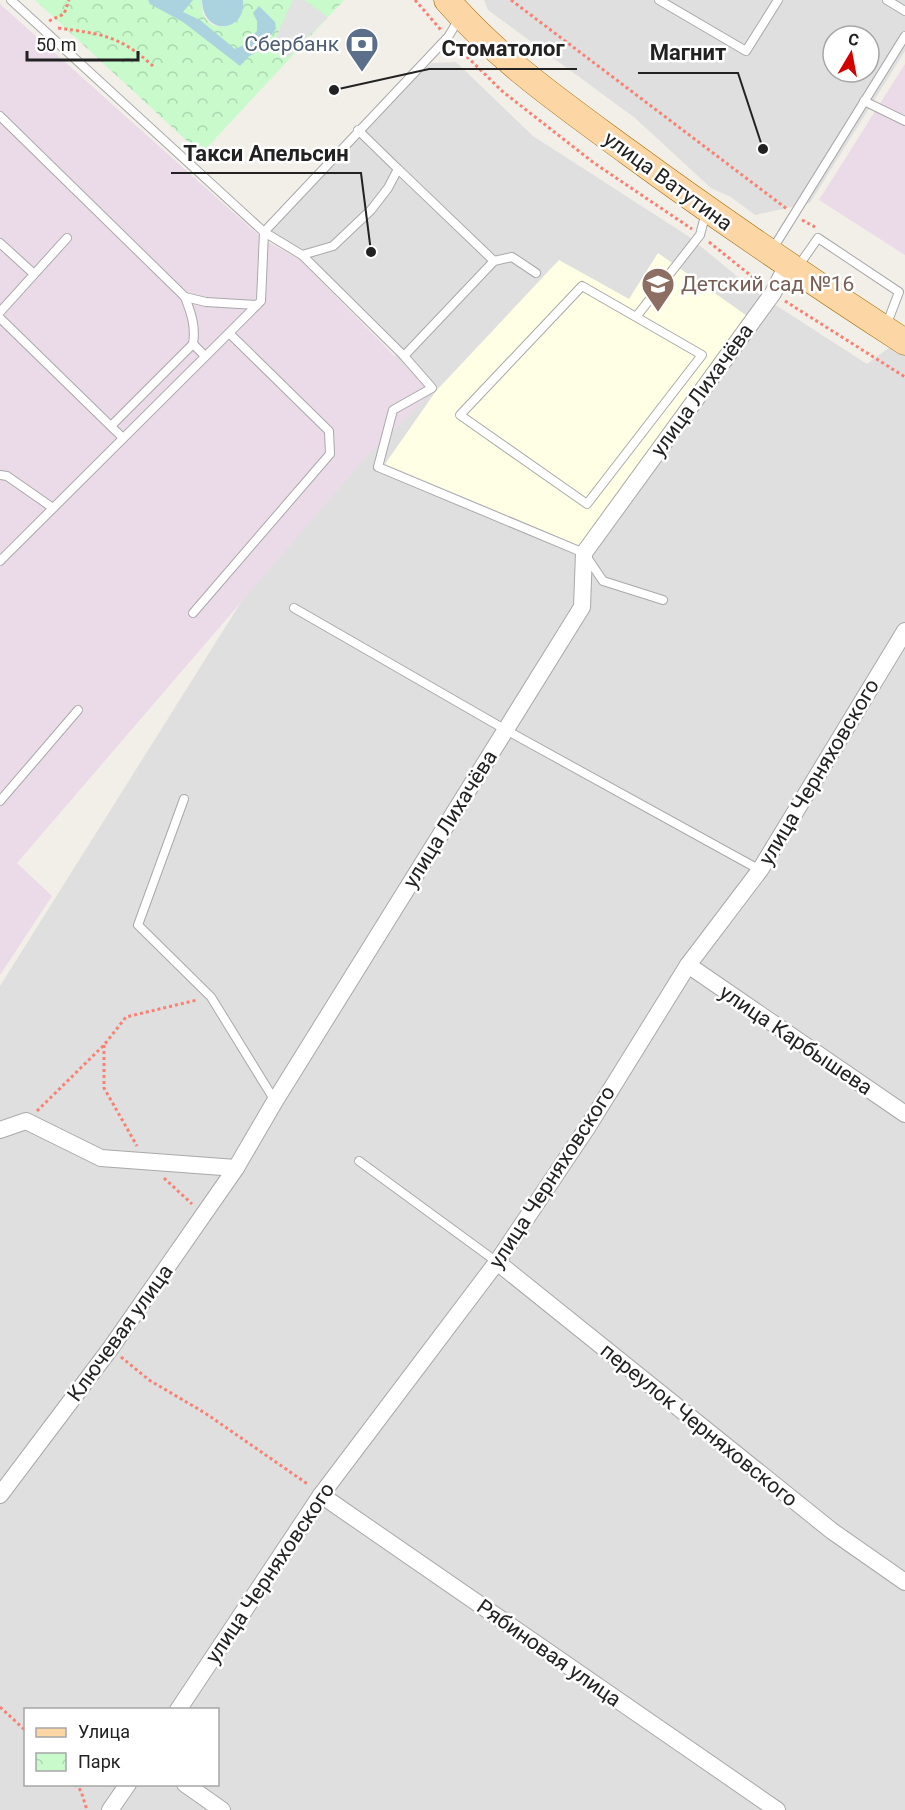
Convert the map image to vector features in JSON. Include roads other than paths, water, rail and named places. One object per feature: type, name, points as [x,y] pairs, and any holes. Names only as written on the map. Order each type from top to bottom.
[{"type":"main road","name":"улица Ватутина","points":[[457,13],[505,59],[551,96],[784,263],[895,335]]},
{"type":"street","name":"улица Лихачёва","points":[[236,1168],[275,1101],[582,607],[584,553],[773,293],[784,263]]},
{"type":"street","name":"улица Черняховского","points":[[179,1708],[321,1495],[497,1262],[587,1128],[687,966],[760,870],[905,631]]},
{"type":"street","name":"улица Карбышева","points":[[687,966],[905,1114]]},
{"type":"street","points":[[0,1130],[26,1121],[101,1158],[236,1168]]},
{"type":"street","name":"Ключевая улица","points":[[0,1495],[110,1349],[236,1168]]},
{"type":"street","name":"переулок Черняховского","points":[[497,1262],[832,1531],[905,1582]]},
{"type":"street","name":"Рябиновая улица","points":[[321,1495],[777,1810]]},
{"type":"street","points":[[110,1810],[127,1786]]},
{"type":"street","points":[[186,1786],[222,1810]]},
{"type":"lane","points":[[10,0],[264,232],[302,255],[404,356],[432,388],[393,410],[378,467],[584,553],[603,581],[663,600]]},
{"type":"lane","points":[[659,0],[746,51],[778,0]]},
{"type":"lane","points":[[887,0],[905,10]]},
{"type":"lane","points":[[1,557],[261,301],[264,232],[358,130],[457,13]]},
{"type":"lane","points":[[784,263],[793,214],[905,36]]},
{"type":"lane","points":[[864,101],[905,121]]},
{"type":"lane","points":[[0,116],[185,297],[194,322],[195,333],[192,344],[111,426]]},
{"type":"lane","points":[[358,130],[494,261]]},
{"type":"lane","points":[[302,255],[333,246],[371,210],[388,188],[398,169]]},
{"type":"lane","points":[[636,317],[700,235],[707,208]]},
{"type":"lane","points":[[0,312],[67,238]]},
{"type":"lane","points":[[784,263],[818,238],[899,292],[895,335]]},
{"type":"lane","points":[[0,243],[34,274]]},
{"type":"lane","points":[[404,356],[494,261],[512,257],[536,273]]},
{"type":"lane","points":[[582,286],[636,317],[702,355],[587,504],[460,415],[582,286]]},
{"type":"lane","points":[[185,297],[206,302],[257,305]]},
{"type":"lane","points":[[0,318],[123,438]]},
{"type":"lane","points":[[193,613],[330,454],[329,431],[229,333]]},
{"type":"lane","points":[[192,344],[205,356]]},
{"type":"lane","points":[[0,475],[7,476],[53,508]]},
{"type":"lane","points":[[294,608],[506,730],[760,870]]},
{"type":"lane","points":[[0,801],[78,710]]},
{"type":"lane","points":[[184,799],[138,925],[211,997],[275,1101]]},
{"type":"lane","points":[[359,1161],[497,1262]]},
{"type":"water","points":[[148,0],[193,0],[183,12],[200,20],[235,49],[242,46],[257,31],[257,21],[253,13],[259,6],[275,22],[276,29],[258,51],[240,66],[183,22],[150,4]]},
{"type":"water","points":[[202,0],[243,0],[242,11],[232,24],[216,25],[209,21],[204,12]]},
{"type":"place","name":"Сбербанк","points":[[362,73]]},
{"type":"place","name":"Стоматолог","points":[[334,90]]},
{"type":"place","name":"Магнит","points":[[763,149]]},
{"type":"place","name":"Такси Апельсин","points":[[371,252]]},
{"type":"place","name":"Детский сад №16","points":[[658,313]]}]
